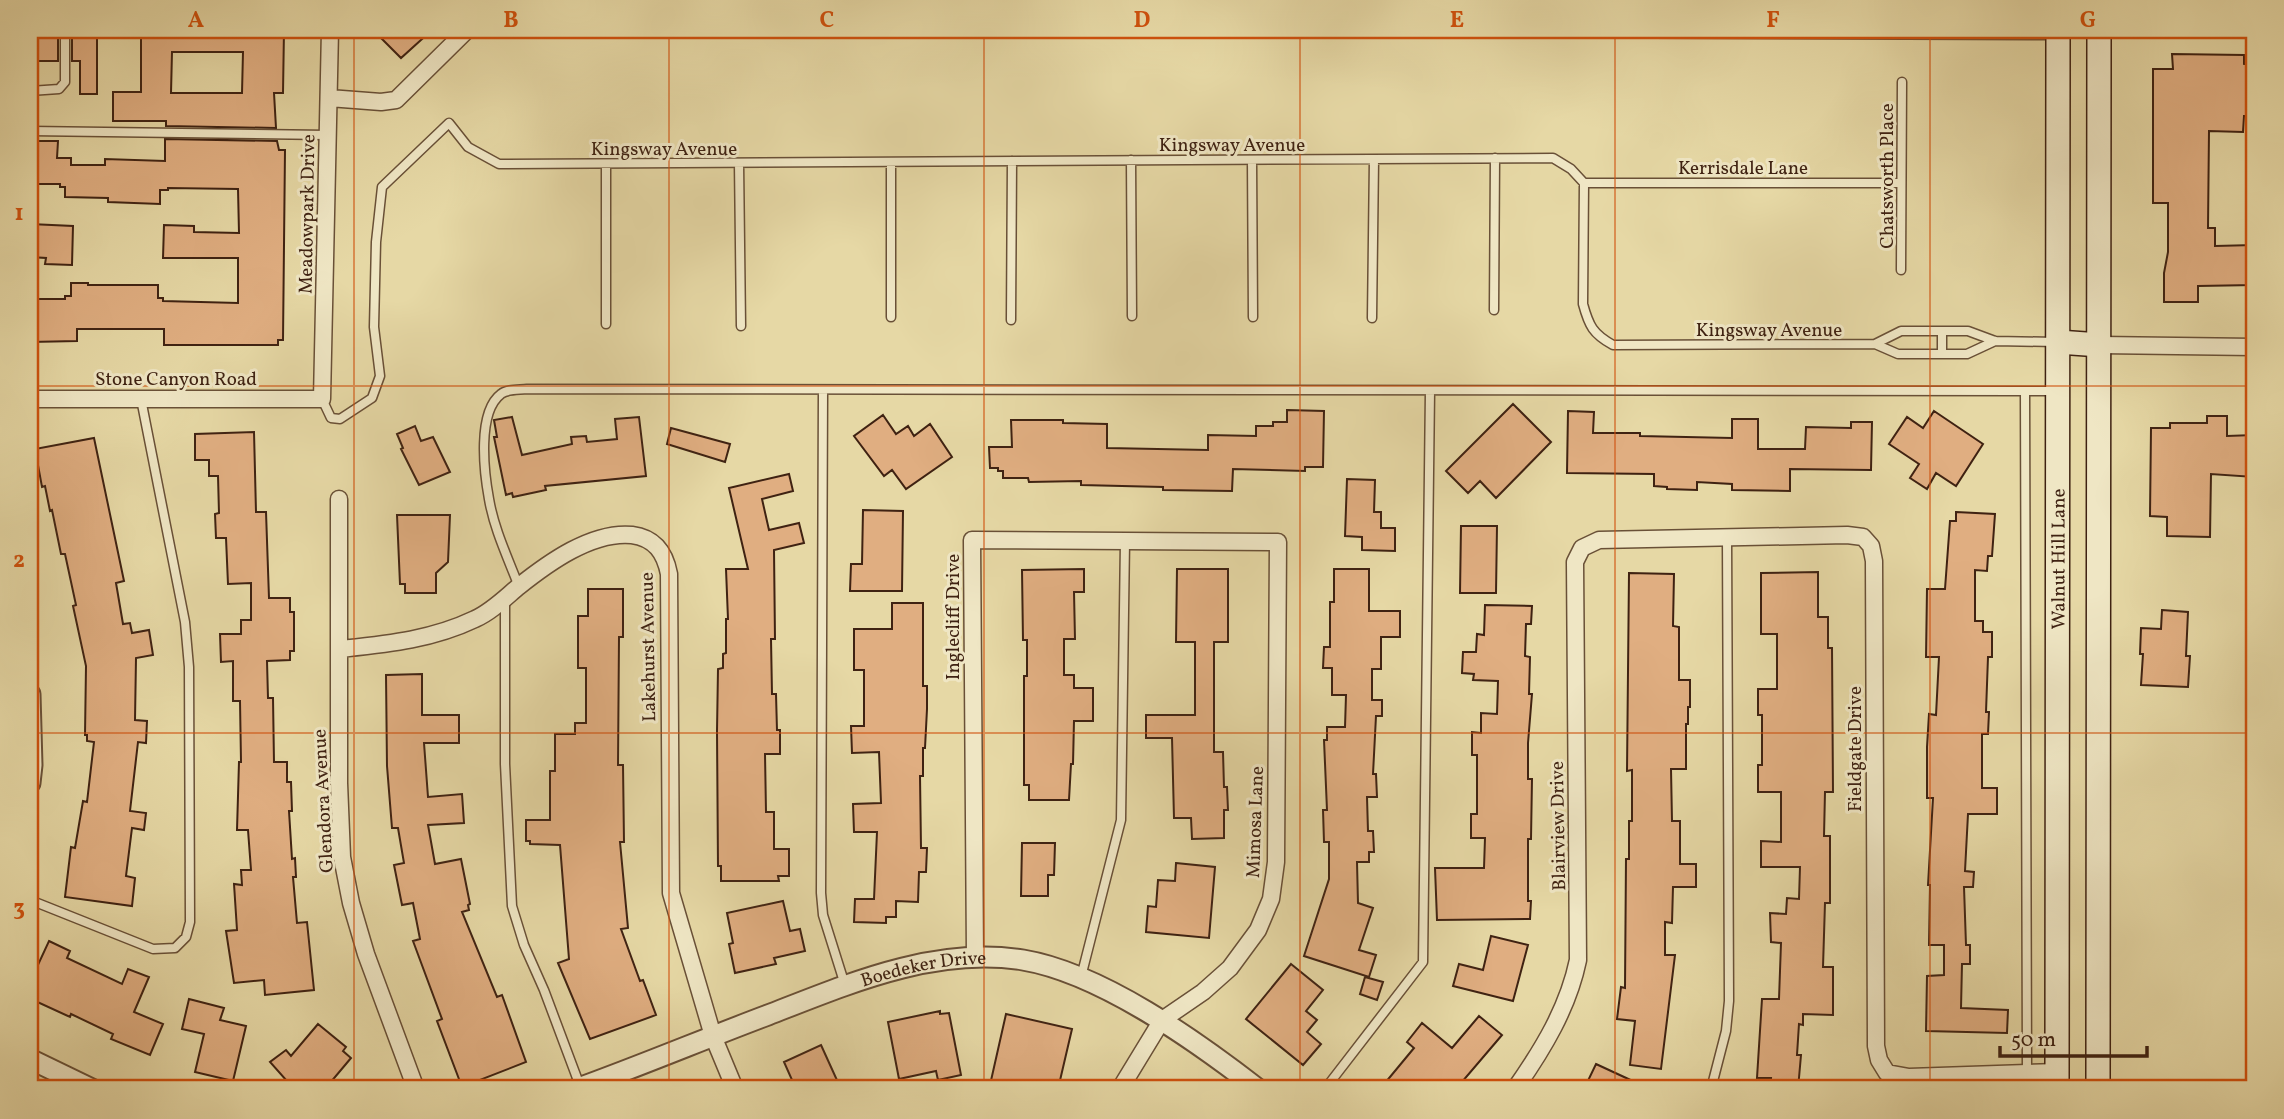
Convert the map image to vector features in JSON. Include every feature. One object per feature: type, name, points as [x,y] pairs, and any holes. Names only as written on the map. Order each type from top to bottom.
[{"type":"main road","points":[[2057,1081],[2098,1080],[2099,30]]},
{"type":"main road","name":"Walnut Hill Lane","points":[[2057,1081],[2058,33]]},
{"type":"main road","points":[[2058,342],[2100,345]]},
{"type":"street","name":"Meadowpark Drive","points":[[322,399],[330,30]]},
{"type":"street","points":[[328,98],[381,102],[396,100],[467,30]]},
{"type":"street","points":[[2100,345],[2254,347]]},
{"type":"street","name":"Stone Canyon Road","points":[[30,400],[322,399]]},
{"type":"street","name":"Glendora Avenue","points":[[339,499],[339,783],[342,857],[351,903],[366,954],[416,1089]]},
{"type":"street","name":"Lakehurst Avenue","points":[[340,649],[414,641],[477,619],[550,565],[585,544],[621,534],[644,537],[660,549],[670,574],[671,893],[713,1036],[735,1089]]},
{"type":"street","name":"Fieldgate Drive","points":[[1582,548],[1599,540],[1846,535],[1863,537],[1871,546],[1874,561],[1876,1046],[1879,1060],[1886,1073],[1909,1077],[2027,1073],[2057,1081]]},
{"type":"street","name":"Inglecliff Drive","points":[[975,957],[972,540],[1278,542]]},
{"type":"street","name":"Mimosa Lane","points":[[1120,1089],[1162,1020],[1203,992],[1230,968],[1258,930],[1271,899],[1276,862],[1278,542]]},
{"type":"street","name":"Blairview Drive","points":[[1515,1089],[1546,1045],[1573,987],[1578,960],[1575,562],[1582,548]]},
{"type":"street","points":[[30,694],[30,783]]},
{"type":"street","name":"Boedeker Drive","points":[[579,1089],[845,985],[905,967],[975,957],[1024,960],[1081,977],[1162,1020],[1258,1089]]},
{"type":"street","points":[[30,1059],[92,1089]]},
{"type":"lane","points":[[30,91],[59,89],[65,82],[65,30]]},
{"type":"lane","points":[[1267,30],[2058,33]]},
{"type":"lane","name":"Chatsworth Place","points":[[1901,270],[1902,82]]},
{"type":"lane","name":"Kingsway Avenue","points":[[322,399],[331,418],[340,419],[372,398],[380,376],[374,327],[376,242],[382,187],[449,123],[468,147],[499,164],[1553,158],[1572,169],[1584,183],[1583,304],[1587,322],[1598,337],[1613,345],[1875,344],[1898,354],[1966,355],[1995,341]]},
{"type":"lane","points":[[30,131],[328,135]]},
{"type":"lane","points":[[1494,310],[1495,158]]},
{"type":"lane","points":[[1372,318],[1374,159]]},
{"type":"lane","points":[[1131,160],[1132,316]]},
{"type":"lane","points":[[1252,160],[1253,317]]},
{"type":"lane","points":[[1012,161],[1012,320]]},
{"type":"lane","points":[[891,162],[891,317]]},
{"type":"lane","points":[[739,163],[741,326]]},
{"type":"lane","points":[[606,164],[606,324]]},
{"type":"lane","name":"Kerrisdale Lane","points":[[1584,183],[1901,183]]},
{"type":"lane","name":"Kingsway Avenue","points":[[1875,344],[1901,331],[1968,331],[1995,341],[2058,342]]},
{"type":"lane","points":[[1942,331],[1942,355]]},
{"type":"lane","points":[[519,587],[500,538],[489,498],[483,434],[491,404],[503,392],[527,389],[2058,391]]},
{"type":"lane","points":[[823,390],[821,892],[823,915],[845,985]]},
{"type":"lane","points":[[1325,1089],[1423,962],[1430,391]]},
{"type":"lane","points":[[2025,391],[2027,1073]]},
{"type":"lane","points":[[30,900],[153,949],[175,948],[186,937],[190,922],[189,667],[185,622],[141,399]]},
{"type":"lane","points":[[1711,1089],[1726,1031],[1730,1001],[1727,537]]},
{"type":"lane","points":[[1081,977],[1121,820],[1125,541]]},
{"type":"lane","points":[[505,599],[505,764],[512,906],[524,945],[544,990],[579,1089]]},
{"type":"building","points":[[30,30],[58,30],[58,61],[30,61]]},
{"type":"building","points":[[72,30],[97,30],[97,94],[80,94],[80,61],[72,61]]},
{"type":"building","points":[[141,30],[284,30],[283,93],[274,93],[276,128],[166,126],[166,121],[113,121],[113,92],[141,92]],"holes":[[[172,52],[243,52],[242,93],[171,93]]]},
{"type":"building","points":[[373,30],[432,30],[401,58]]},
{"type":"building","points":[[2172,54],[2244,55],[2244,64],[2250,65],[2248,116],[2244,116],[2243,132],[2209,131],[2208,228],[2215,228],[2215,246],[2254,245],[2254,285],[2198,286],[2198,302],[2164,302],[2168,203],[2153,203],[2153,69],[2173,69]]},
{"type":"building","points":[[165,139],[277,141],[279,150],[285,150],[283,340],[278,340],[278,345],[164,345],[164,329],[77,329],[77,341],[30,342],[31,299],[65,299],[65,296],[71,296],[71,283],[158,285],[158,298],[163,298],[163,301],[238,303],[238,258],[163,258],[164,225],[194,226],[194,232],[239,233],[238,189],[168,188],[160,190],[160,204],[108,202],[108,198],[65,197],[65,187],[60,187],[60,184],[30,184],[30,141],[58,141],[57,158],[71,158],[71,165],[105,165],[105,159],[165,161]]},
{"type":"building","points":[[30,224],[73,226],[72,265],[45,264],[46,258],[30,257]]},
{"type":"building","points":[[1513,404],[1551,442],[1496,498],[1480,481],[1468,493],[1446,471]]},
{"type":"building","points":[[1287,410],[1324,411],[1323,467],[1305,467],[1305,471],[1233,469],[1232,491],[1081,485],[1081,481],[1029,482],[1028,478],[1003,478],[1003,471],[990,468],[989,447],[1012,447],[1011,420],[1063,420],[1063,423],[1107,424],[1107,448],[1208,450],[1208,435],[1256,436],[1256,426],[1273,426],[1273,422],[1287,422]]},
{"type":"building","points":[[1568,411],[1594,412],[1593,433],[1640,433],[1640,436],[1732,438],[1732,419],[1758,419],[1758,449],[1805,449],[1806,427],[1851,428],[1851,422],[1872,422],[1871,470],[1790,469],[1790,491],[1732,490],[1732,484],[1697,482],[1697,490],[1667,489],[1654,486],[1654,474],[1567,473]]},
{"type":"building","points":[[1934,411],[1983,444],[1956,486],[1936,473],[1927,489],[1910,478],[1919,464],[1889,444],[1907,417],[1923,428]]},
{"type":"building","points":[[883,415],[896,434],[908,426],[914,436],[930,424],[952,457],[906,489],[892,470],[884,476],[854,436]]},
{"type":"building","points":[[2207,416],[2227,416],[2227,436],[2254,435],[2254,477],[2211,474],[2210,537],[2167,536],[2167,517],[2150,516],[2151,428],[2170,428],[2170,423],[2207,423]]},
{"type":"building","points":[[512,417],[522,455],[572,444],[571,437],[586,436],[587,442],[617,439],[615,419],[639,417],[646,476],[545,486],[546,490],[513,497],[512,493],[506,495],[494,437],[497,437],[494,420]]},
{"type":"building","points":[[415,426],[421,441],[433,437],[450,472],[419,485],[401,449],[403,448],[397,434]]},
{"type":"building","points":[[671,428],[730,444],[725,462],[667,444]]},
{"type":"building","points":[[254,432],[256,512],[266,512],[269,598],[290,598],[290,612],[294,612],[294,651],[290,651],[290,660],[267,661],[268,698],[273,698],[274,762],[287,762],[287,782],[291,782],[292,811],[289,811],[292,859],[295,858],[296,877],[293,877],[297,923],[307,922],[314,990],[265,995],[264,980],[234,983],[226,931],[237,930],[234,884],[242,885],[241,870],[251,870],[248,830],[237,830],[241,762],[240,701],[233,701],[233,661],[221,662],[220,634],[241,634],[241,620],[251,620],[251,583],[228,584],[226,538],[216,538],[215,514],[219,513],[218,476],[209,476],[209,460],[195,460],[195,434]]},
{"type":"building","points":[[94,438],[124,581],[116,583],[123,624],[130,623],[132,633],[149,630],[153,655],[136,658],[135,720],[147,721],[146,743],[138,742],[130,811],[146,813],[144,830],[132,828],[126,876],[135,878],[132,906],[65,897],[71,847],[75,848],[83,801],[87,802],[94,742],[87,741],[85,735],[86,666],[73,606],[76,605],[65,554],[61,554],[52,510],[50,511],[45,486],[42,487],[35,449]]},
{"type":"building","points":[[789,474],[793,491],[762,499],[769,530],[799,523],[804,543],[774,550],[775,639],[771,639],[772,694],[776,694],[780,754],[765,754],[766,812],[774,812],[774,849],[789,849],[789,876],[778,876],[779,881],[721,881],[721,866],[718,866],[717,731],[718,669],[723,668],[723,654],[726,653],[728,619],[726,569],[748,569],[729,488]]},
{"type":"building","points":[[1347,479],[1375,480],[1374,512],[1381,512],[1381,528],[1395,528],[1395,551],[1362,550],[1362,537],[1345,536]]},
{"type":"building","points":[[863,510],[903,511],[902,591],[850,591],[851,564],[862,564]]},
{"type":"building","points":[[1956,512],[1995,514],[1992,556],[1988,556],[1987,571],[1975,570],[1975,621],[1983,621],[1983,632],[1992,632],[1992,657],[1988,657],[1988,734],[1982,734],[1982,788],[1997,788],[1997,814],[1968,814],[1965,871],[1974,872],[1973,887],[1964,887],[1966,945],[1970,945],[1970,964],[1962,964],[1961,1008],[2008,1010],[2007,1033],[1926,1031],[1927,976],[1944,975],[1944,945],[1929,945],[1928,885],[1933,798],[1927,798],[1927,747],[1929,714],[1936,715],[1939,657],[1926,657],[1927,589],[1945,589],[1950,521],[1956,521]]},
{"type":"building","points":[[397,515],[450,515],[448,562],[436,573],[436,593],[405,593],[405,584],[400,584]]},
{"type":"building","points":[[1461,526],[1497,526],[1496,593],[1460,593]]},
{"type":"building","points":[[1084,569],[1084,592],[1074,592],[1075,639],[1064,639],[1064,675],[1074,675],[1074,688],[1093,688],[1093,721],[1074,721],[1069,800],[1029,800],[1029,785],[1024,785],[1024,676],[1027,676],[1027,640],[1023,640],[1022,570]]},
{"type":"building","points":[[1177,569],[1228,569],[1228,642],[1214,642],[1214,752],[1223,752],[1228,810],[1224,810],[1224,838],[1192,839],[1191,818],[1174,818],[1172,738],[1146,738],[1146,715],[1195,715],[1195,642],[1176,642]]},
{"type":"building","points":[[1334,569],[1369,569],[1369,611],[1400,611],[1400,637],[1381,637],[1381,669],[1372,669],[1372,700],[1382,700],[1382,716],[1376,716],[1373,774],[1376,774],[1377,797],[1367,797],[1368,831],[1373,831],[1374,852],[1369,852],[1369,862],[1357,862],[1358,903],[1373,908],[1359,950],[1376,955],[1369,977],[1304,956],[1329,879],[1329,842],[1324,842],[1323,810],[1327,810],[1324,740],[1327,740],[1327,727],[1345,727],[1346,695],[1332,695],[1332,668],[1323,668],[1324,647],[1330,647],[1330,602],[1334,602]]},
{"type":"building","points":[[1818,572],[1818,617],[1828,617],[1828,648],[1832,648],[1833,792],[1825,792],[1824,836],[1830,836],[1830,903],[1825,903],[1823,967],[1833,967],[1833,1015],[1803,1014],[1803,1025],[1799,1024],[1797,1055],[1801,1055],[1798,1089],[1778,1089],[1778,1086],[1770,1086],[1771,1078],[1757,1078],[1762,999],[1779,999],[1781,943],[1771,942],[1770,913],[1786,914],[1787,898],[1799,899],[1800,867],[1761,867],[1761,841],[1781,842],[1781,792],[1758,792],[1758,765],[1762,765],[1762,715],[1758,715],[1758,689],[1777,689],[1777,634],[1761,634],[1761,573]]},
{"type":"building","points":[[1629,573],[1674,574],[1673,626],[1679,627],[1679,680],[1690,680],[1686,769],[1671,769],[1672,821],[1680,821],[1680,864],[1696,864],[1696,887],[1673,887],[1672,923],[1665,922],[1665,955],[1675,955],[1661,1069],[1630,1065],[1635,1021],[1617,1019],[1621,987],[1625,988],[1626,859],[1629,859],[1629,821],[1632,821],[1632,770],[1627,771]]},
{"type":"building","points":[[588,589],[623,589],[623,637],[619,637],[618,765],[623,765],[624,842],[620,842],[628,928],[621,929],[656,1015],[590,1039],[558,963],[569,959],[560,845],[530,844],[530,841],[526,841],[526,820],[550,820],[550,771],[555,771],[555,734],[575,734],[575,723],[586,723],[586,668],[578,668],[578,616],[588,616]]},
{"type":"building","points":[[892,603],[923,603],[923,686],[927,686],[927,709],[923,776],[920,776],[921,848],[927,848],[926,872],[919,872],[918,902],[896,901],[896,917],[886,917],[886,923],[854,922],[855,899],[874,899],[877,832],[854,832],[853,804],[881,803],[879,752],[852,753],[851,726],[864,726],[864,670],[854,670],[854,629],[892,629]]},
{"type":"building","points":[[1485,605],[1532,606],[1531,624],[1526,624],[1525,656],[1530,657],[1529,694],[1532,694],[1528,743],[1528,779],[1532,779],[1531,839],[1528,839],[1530,919],[1437,920],[1435,868],[1484,868],[1485,838],[1471,838],[1471,814],[1477,814],[1477,755],[1472,755],[1472,732],[1481,733],[1481,713],[1497,714],[1498,681],[1473,680],[1474,674],[1462,673],[1463,652],[1476,652],[1477,634],[1484,635]]},
{"type":"building","points":[[2162,610],[2188,612],[2188,687],[2141,685],[2141,628],[2161,629]]},
{"type":"building","points":[[422,674],[422,715],[459,715],[459,743],[424,743],[428,797],[462,794],[464,823],[428,825],[435,864],[461,859],[470,904],[469,910],[462,912],[497,997],[502,995],[526,1062],[462,1087],[437,1021],[442,1019],[413,941],[420,939],[413,903],[402,905],[394,865],[404,863],[398,828],[392,828],[387,766],[386,675]]},
{"type":"building","points":[[1022,843],[1055,843],[1054,875],[1048,875],[1048,896],[1021,896]]},
{"type":"building","points":[[1176,863],[1215,867],[1209,938],[1146,932],[1148,906],[1156,907],[1158,880],[1175,881]]},
{"type":"building","points":[[783,901],[790,931],[800,929],[805,951],[774,958],[776,964],[735,973],[729,944],[733,943],[727,913]]},
{"type":"building","points":[[1491,936],[1528,945],[1513,1001],[1453,986],[1459,964],[1483,970]]},
{"type":"building","points":[[49,941],[70,951],[67,958],[122,984],[128,969],[149,977],[134,1012],[163,1024],[150,1055],[111,1039],[113,1034],[71,1014],[70,1017],[33,1000],[35,996],[30,993],[30,982]]},
{"type":"building","points":[[1291,964],[1323,990],[1306,1011],[1317,1020],[1307,1032],[1321,1044],[1303,1065],[1246,1019]]},
{"type":"building","points":[[1365,977],[1383,982],[1377,1000],[1360,994]]},
{"type":"building","points":[[189,999],[224,1008],[220,1020],[246,1026],[233,1081],[195,1072],[204,1034],[182,1029]]},
{"type":"building","points":[[940,1011],[940,1014],[949,1013],[961,1075],[938,1080],[936,1071],[899,1079],[888,1022]]},
{"type":"building","points":[[1006,1014],[1072,1029],[1058,1089],[1011,1089],[990,1085]]},
{"type":"building","points":[[1479,1016],[1502,1035],[1456,1089],[1380,1089],[1414,1048],[1407,1042],[1422,1023],[1452,1048]]},
{"type":"building","points":[[318,1024],[346,1047],[343,1051],[351,1058],[325,1089],[318,1089],[309,1081],[301,1089],[294,1089],[270,1062],[286,1050],[291,1056]]},
{"type":"building","points":[[821,1045],[841,1089],[796,1089],[784,1062]]},
{"type":"building","points":[[1596,1064],[1650,1089],[1584,1089]]}]
